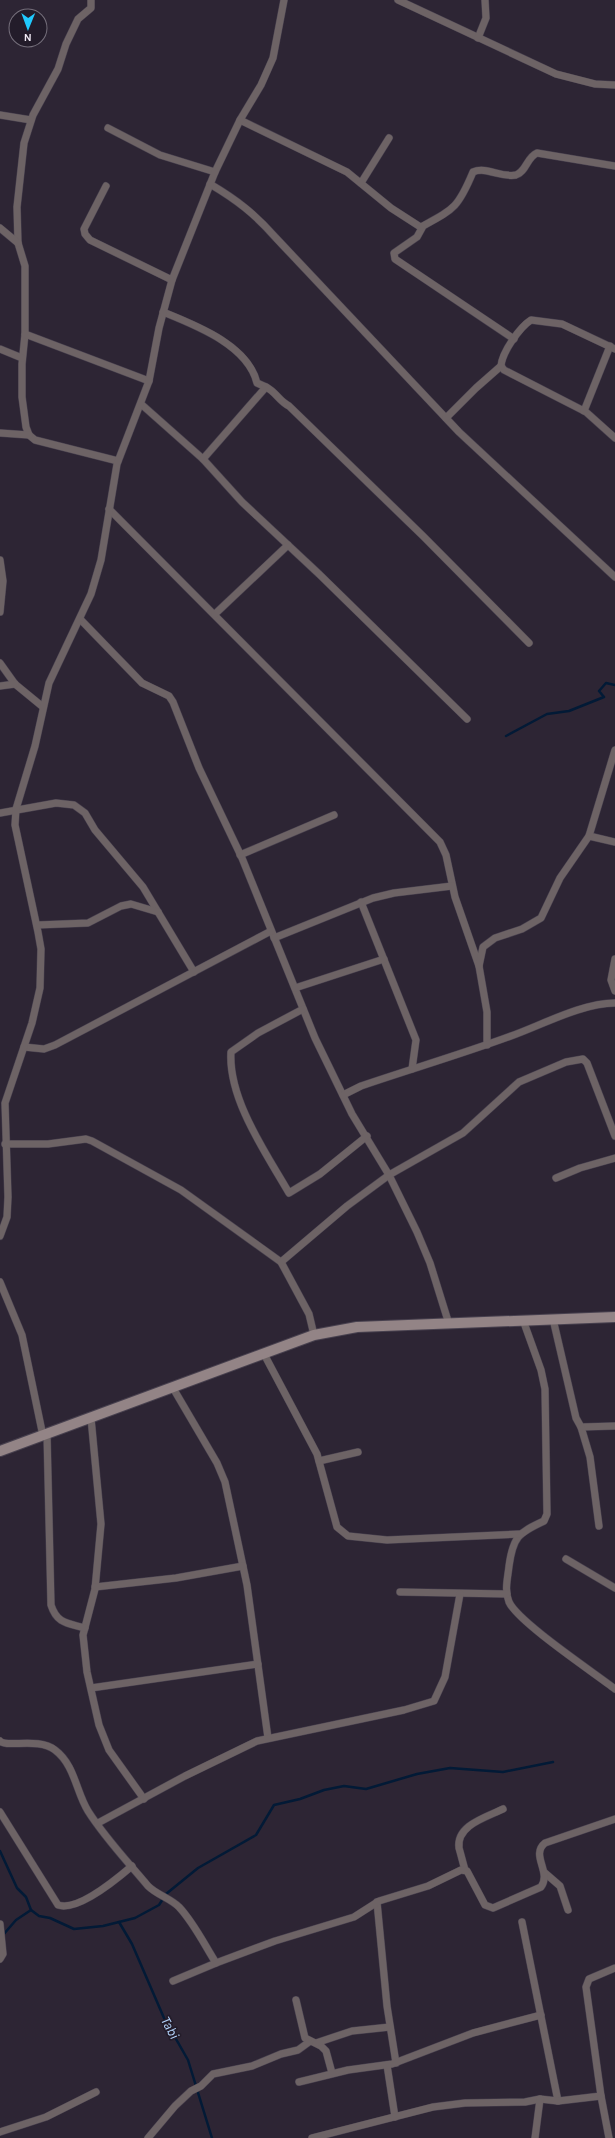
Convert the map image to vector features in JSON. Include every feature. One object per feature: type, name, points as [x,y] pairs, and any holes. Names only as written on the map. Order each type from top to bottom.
[{"type":"main road","points":[[0,1451],[314,1335],[357,1327],[615,1317]]},
{"type":"street","points":[[29,435],[26,427],[22,397],[22,358],[25,334],[25,266],[18,243],[17,207],[24,143],[32,120],[58,69],[66,44],[78,19],[91,8],[91,0]]},
{"type":"street","points":[[0,1236],[7,1217],[5,1144],[2,1103],[24,1047],[38,1003],[40,988],[41,949],[37,924],[15,825],[16,808],[36,746],[49,682],[91,594],[101,560],[118,461],[141,404],[148,381],[163,312],[172,280],[214,172],[240,120],[261,85],[273,58],[284,0]]},
{"type":"street","points":[[398,0],[556,74],[595,84],[615,85]]},
{"type":"street","points":[[478,38],[486,18],[485,0]]},
{"type":"street","points":[[0,115],[32,120]]},
{"type":"street","points":[[240,120],[347,172],[391,208],[420,227]]},
{"type":"street","points":[[108,128],[160,156],[214,172]]},
{"type":"street","points":[[361,183],[389,138]]},
{"type":"street","points":[[420,227],[452,210],[460,200],[473,172],[478,170],[504,176],[516,175],[523,169],[532,155],[537,153],[615,166]]},
{"type":"street","points":[[210,184],[232,197],[257,216],[446,418],[615,578]]},
{"type":"street","points":[[106,186],[84,229],[85,234],[90,240],[172,280]]},
{"type":"street","points":[[420,227],[421,231],[417,237],[394,253],[395,259],[454,297],[514,339]]},
{"type":"street","points":[[0,228],[18,243]]},
{"type":"street","points":[[163,312],[201,328],[230,346],[240,355],[253,372],[257,383],[274,391],[281,402],[289,406],[423,536],[529,643]]},
{"type":"street","points":[[446,418],[501,366],[501,362],[523,325],[532,320],[539,319],[562,324],[612,347],[584,411]]},
{"type":"street","points":[[25,334],[148,381]]},
{"type":"street","points":[[0,349],[22,358]]},
{"type":"street","points":[[501,366],[504,370],[584,411],[604,426],[615,438]]},
{"type":"street","points":[[203,459],[266,387]]},
{"type":"street","points":[[141,404],[203,459],[242,502],[467,720]]},
{"type":"street","points":[[0,432],[29,435],[36,440],[118,461]]},
{"type":"street","points":[[109,509],[215,614],[318,721],[440,842],[446,856],[452,886],[479,966],[487,1012],[487,1045]]},
{"type":"street","points":[[215,614],[288,545]]},
{"type":"street","points":[[0,560],[3,581],[0,612]]},
{"type":"street","points":[[80,619],[142,683],[169,696],[173,702],[199,768],[240,855],[303,1009],[343,1095],[389,1175],[430,1263],[449,1324]]},
{"type":"street","points":[[0,662],[15,684],[43,707]]},
{"type":"street","points":[[0,686],[15,684]]},
{"type":"street","points":[[479,966],[483,947],[492,940],[522,929],[541,918],[560,878],[589,836],[615,750]]},
{"type":"street","points":[[0,813],[16,808],[56,803],[74,805],[84,813],[95,830],[143,887],[194,972]]},
{"type":"street","points":[[240,855],[334,814]]},
{"type":"street","points":[[589,836],[615,842]]},
{"type":"street","points":[[24,1047],[44,1050],[194,972],[272,934],[361,902],[394,893],[452,886]]},
{"type":"street","points":[[361,902],[416,1040],[412,1069]]},
{"type":"street","points":[[37,924],[88,923],[121,906],[131,904],[158,912]]},
{"type":"street","points":[[615,958],[611,980],[615,991]]},
{"type":"street","points":[[295,988],[384,959]]},
{"type":"street","points":[[343,1095],[361,1086],[487,1045],[591,1006],[615,1003]]},
{"type":"street","points":[[303,1009],[258,1033],[231,1052],[231,1066],[241,1104],[261,1144],[289,1193],[320,1174],[367,1136]]},
{"type":"street","points":[[281,1262],[347,1206],[389,1175],[463,1133],[519,1082],[578,1059],[585,1061],[590,1067],[615,1136]]},
{"type":"street","points":[[5,1144],[48,1144],[86,1139],[181,1190],[281,1262],[309,1314],[314,1335]]},
{"type":"street","points":[[556,1178],[580,1168],[615,1158]]},
{"type":"street","points":[[0,1282],[22,1335],[45,1435],[51,1605],[58,1620],[85,1628]]},
{"type":"street","points":[[553,1319],[574,1412],[590,1453],[599,1526]]},
{"type":"street","points":[[264,1354],[312,1441],[337,1527],[348,1536],[387,1540],[520,1534],[544,1521],[547,1514],[545,1389],[542,1370],[523,1320]]},
{"type":"street","points":[[173,1388],[216,1463],[225,1482],[243,1566],[268,1738]]},
{"type":"street","points":[[90,1418],[101,1524],[95,1587],[83,1642],[99,1725],[109,1750],[144,1799]]},
{"type":"street","points":[[580,1427],[615,1426]]},
{"type":"street","points":[[319,1461],[358,1452]]},
{"type":"street","points":[[520,1534],[511,1553],[507,1594],[509,1602],[514,1610],[530,1626],[615,1688]]},
{"type":"street","points":[[566,1559],[615,1588]]},
{"type":"street","points":[[95,1587],[176,1578],[243,1566]]},
{"type":"street","points":[[400,1592],[507,1594]]},
{"type":"street","points":[[98,1823],[244,1746],[268,1738],[404,1710],[434,1701],[445,1678],[456,1625],[460,1594]]},
{"type":"street","points":[[91,1688],[258,1664]]},
{"type":"street","points":[[0,1741],[6,1744],[34,1742],[44,1743],[55,1750],[64,1759],[88,1812],[154,1892],[179,1907],[216,1963]]},
{"type":"street","points":[[503,1809],[466,1827],[461,1835],[459,1848],[465,1870],[472,1878],[485,1905],[493,1908],[541,1887],[544,1883],[545,1873],[539,1851],[541,1846],[545,1843],[615,1819]]},
{"type":"street","points":[[0,1812],[58,1905],[67,1906],[105,1889],[132,1866]]},
{"type":"street","points":[[173,1981],[275,1941],[341,1922],[354,1917],[377,1902],[428,1886],[461,1870],[465,1870]]},
{"type":"street","points":[[545,1873],[560,1886],[568,1910]]},
{"type":"street","points":[[377,1902],[390,2027],[396,2063]]},
{"type":"street","points":[[522,1922],[558,2101]]},
{"type":"street","points":[[0,1924],[3,1954],[0,1959]]},
{"type":"street","points":[[609,2138],[601,2096],[586,1987],[589,1979],[615,1968]]},
{"type":"street","points":[[296,2000],[303,2034],[326,2051],[332,2073]]},
{"type":"street","points":[[299,2082],[332,2073],[396,2063],[472,2033],[541,2015]]},
{"type":"street","points":[[148,2138],[175,2106],[191,2091],[201,2086],[213,2074],[252,2066],[281,2054],[298,2050],[312,2042],[352,2031],[390,2027]]},
{"type":"street","points":[[387,2065],[395,2117]]},
{"type":"street","points":[[0,2132],[46,2117],[96,2092]]},
{"type":"street","points":[[312,2138],[452,2104],[525,2102],[540,2099],[558,2101],[601,2096]]},
{"type":"street","points":[[535,2138],[540,2099]]},
{"type":"waterway","points":[[506,736],[547,714],[569,711],[604,697],[599,691],[606,683],[615,685]]},
{"type":"waterway","points":[[0,1851],[17,1888],[26,1897],[31,1910],[39,1916],[50,1918],[74,1929],[103,1926],[135,1918],[159,1905],[166,1894],[198,1868],[256,1835],[274,1805],[300,1799],[324,1790],[344,1786],[366,1789],[417,1774],[450,1768],[503,1772],[553,1762]]},
{"type":"waterway","points":[[3,1935],[16,1920],[31,1910]]},
{"type":"waterway","name":"Tabi","points":[[119,1922],[132,1944],[164,2018],[188,2060],[212,2138]]}]
